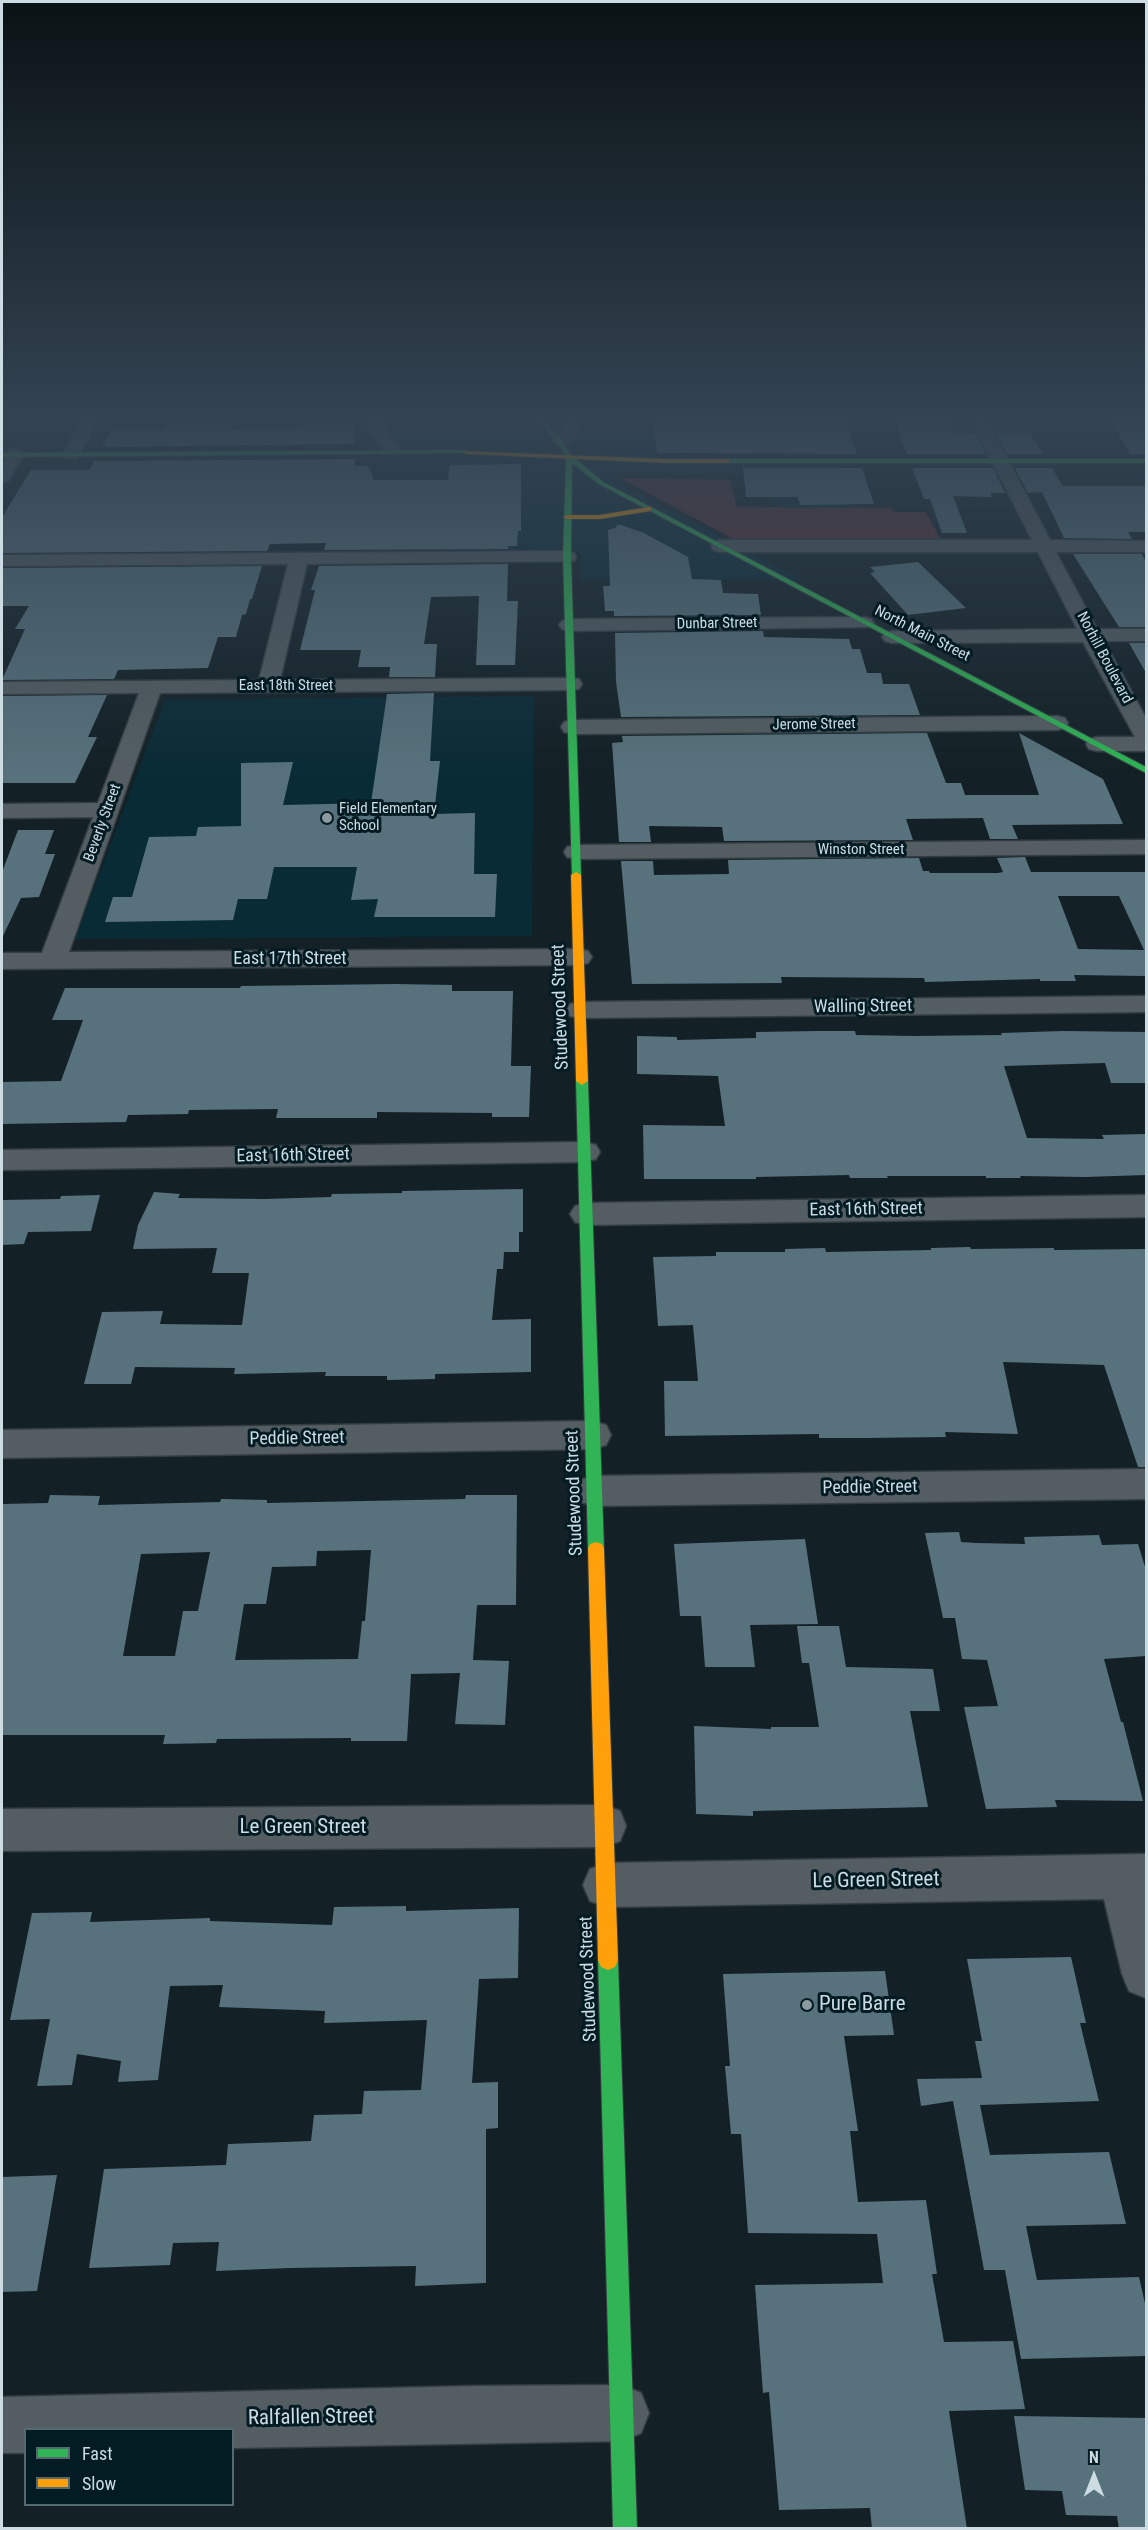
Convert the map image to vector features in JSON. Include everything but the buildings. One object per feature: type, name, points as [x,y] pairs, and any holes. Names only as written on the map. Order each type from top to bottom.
[{"type":"main road","name":"Studewood Street","points":[[567,538],[625,2529]]},
{"type":"main road","name":"North Main Street","points":[[705,538],[1146,770]]},
{"type":"street","name":"Norhill Boulevard","points":[[1042,538],[1090,635],[1146,737]]},
{"type":"street","points":[[720,546],[1146,546]]},
{"type":"street","points":[[2,560],[567,557]]},
{"type":"street","points":[[268,686],[299,558]]},
{"type":"street","name":"Dunbar Street","points":[[569,625],[864,623]]},
{"type":"street","points":[[892,637],[1146,635]]},
{"type":"street","name":"East 18th Street","points":[[2,688],[571,684]]},
{"type":"street","name":"Beverly Street","points":[[53,960],[152,687]]},
{"type":"street","name":"Jerome Street","points":[[572,727],[1057,723]]},
{"type":"street","points":[[1097,744],[1146,744]]},
{"type":"street","points":[[2,811],[108,810]]},
{"type":"street","name":"Winston Street","points":[[576,852],[1146,848]]},
{"type":"street","name":"East 17th Street","points":[[2,961],[579,957]]},
{"type":"street","name":"Walling Street","points":[[580,1010],[1146,1004]]},
{"type":"street","name":"East 16th Street","points":[[2,1160],[585,1152]]},
{"type":"street","name":"East 16th Street","points":[[586,1214],[1146,1206]]},
{"type":"street","name":"Peddie Street","points":[[2,1444],[592,1435]]},
{"type":"street","name":"Peddie Street","points":[[594,1491],[1146,1484]]},
{"type":"street","name":"Le Green Street","points":[[2,1830],[604,1826]]},
{"type":"street","points":[[1134,1877],[1146,1974]]},
{"type":"street","name":"Le Green Street","points":[[606,1885],[1134,1877]]},
{"type":"street","name":"Ralfallen Street","points":[[2,2425],[474,2414],[621,2413]]},
{"type":"shaded area","points":[[449,538],[723,538],[802,579],[581,580],[580,552],[448,553]]},
{"type":"shaded area","points":[[732,538],[940,538],[942,542],[737,541]]},
{"type":"shaded area","name":"Field Elementary School","points":[[534,696],[532,936],[75,939],[165,700]]},
{"type":"traffic: fast","points":[[567,538],[576,875]]},
{"type":"traffic: fast","points":[[706,538],[1146,770]]},
{"type":"traffic: fast","points":[[582,1081],[596,1549]]},
{"type":"traffic: fast","points":[[608,1960],[625,2528]]},
{"type":"traffic: slow","points":[[576,875],[582,1081]]},
{"type":"traffic: slow","points":[[596,1549],[608,1960]]},
{"type":"place","name":"Field Elementary School","points":[[327,818]]},
{"type":"place","name":"Pure Barre","points":[[807,2005]]}]
